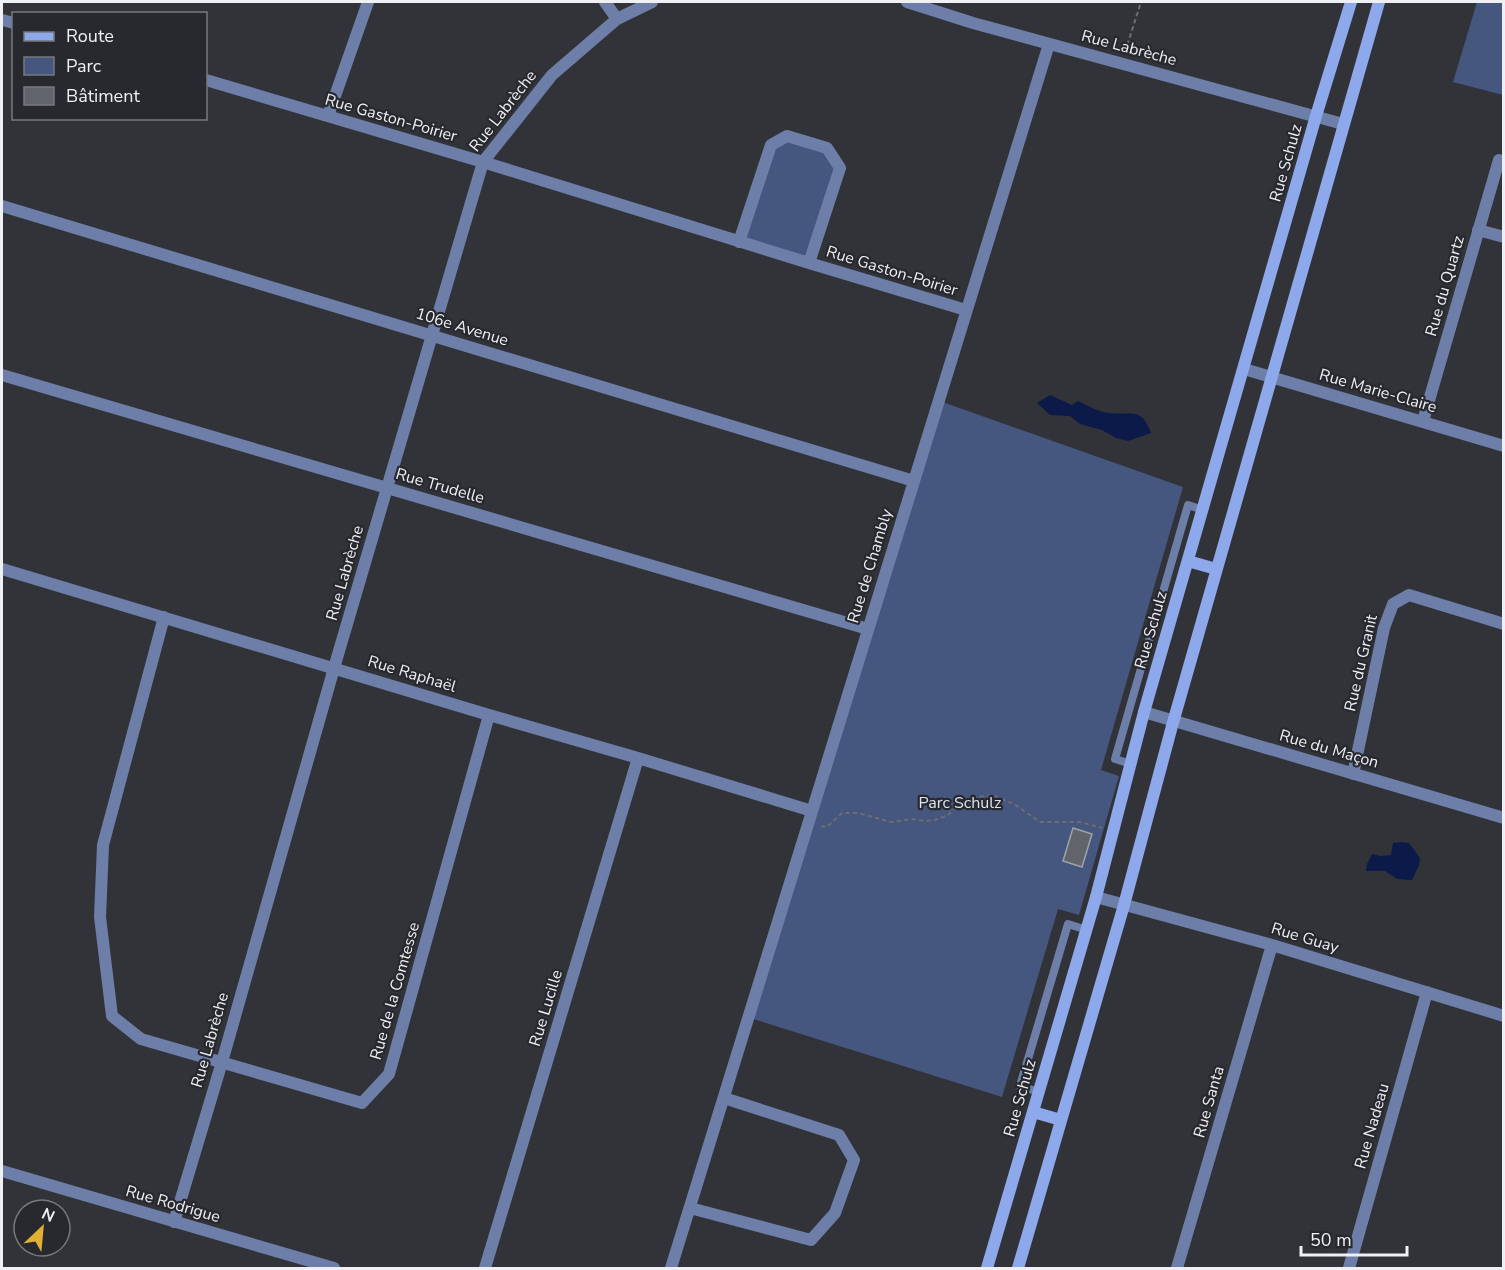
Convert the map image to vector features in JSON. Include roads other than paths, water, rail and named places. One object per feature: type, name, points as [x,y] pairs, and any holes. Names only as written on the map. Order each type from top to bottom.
[{"type":"street","points":[[328,116],[368,2]]},
{"type":"street","points":[[605,2],[617,19]]},
{"type":"street","name":"Rue Labrèche","points":[[174,1221],[483,162],[552,75],[617,19],[652,2]]},
{"type":"street","name":"Rue Labrèche","points":[[907,2],[973,23],[1343,124]]},
{"type":"street","name":"Rue Schulz","points":[[987,1269],[1087,930],[1144,712],[1351,2]]},
{"type":"street","points":[[1018,1269],[1124,904],[1216,569],[1379,2]]},
{"type":"street","name":"Rue de Chambly","points":[[671,1269],[1049,44]]},
{"type":"street","name":"Rue Gaston-Poirier","points":[[207,80],[966,310]]},
{"type":"street","name":"Rue Gaston-Poirier","points":[[739,242],[771,145],[787,136],[827,148],[840,168],[809,263]]},
{"type":"street","name":"Rue du Quartz","points":[[1423,421],[1499,160]]},
{"type":"street","name":"106e Avenue","points":[[2,206],[914,481]]},
{"type":"street","points":[[1478,230],[1503,237]]},
{"type":"street","name":"Rue Marie-Claire","points":[[1244,369],[1503,446]]},
{"type":"street","name":"Rue Trudelle","points":[[2,375],[868,629]]},
{"type":"street","points":[[1188,561],[1216,569]]},
{"type":"street","name":"Rue Raphaël","points":[[2,569],[638,758],[811,817]]},
{"type":"street","name":"Rue du Granit","points":[[1353,774],[1384,628],[1392,604],[1409,596],[1503,624]]},
{"type":"street","name":"Rue de la Comtesse","points":[[164,617],[103,845],[100,917],[112,1016],[141,1039],[362,1103],[389,1074],[489,715]]},
{"type":"street","name":"Rue du Maçon","points":[[1144,712],[1503,818]]},
{"type":"street","name":"Rue Lucille","points":[[485,1269],[638,758]]},
{"type":"street","name":"Rue Guay","points":[[1096,897],[1272,945],[1503,1016]]},
{"type":"street","name":"Rue Santa","points":[[1177,1269],[1272,945]]},
{"type":"street","name":"Rue Nadeau","points":[[1349,1269],[1427,992]]},
{"type":"street","points":[[690,1208],[811,1240],[835,1213],[854,1160],[838,1135],[724,1098]]},
{"type":"street","points":[[1033,1112],[1061,1120]]},
{"type":"street","name":"Rue Rodrigue","points":[[2,1171],[334,1269]]},
{"type":"lane","points":[[1131,764],[1115,759],[1188,506],[1203,510]]},
{"type":"lane","points":[[1039,1092],[1020,1086],[1068,924],[1087,930]]},
{"type":"park label","name":"Parc Schulz","points":[[960,803]]}]
